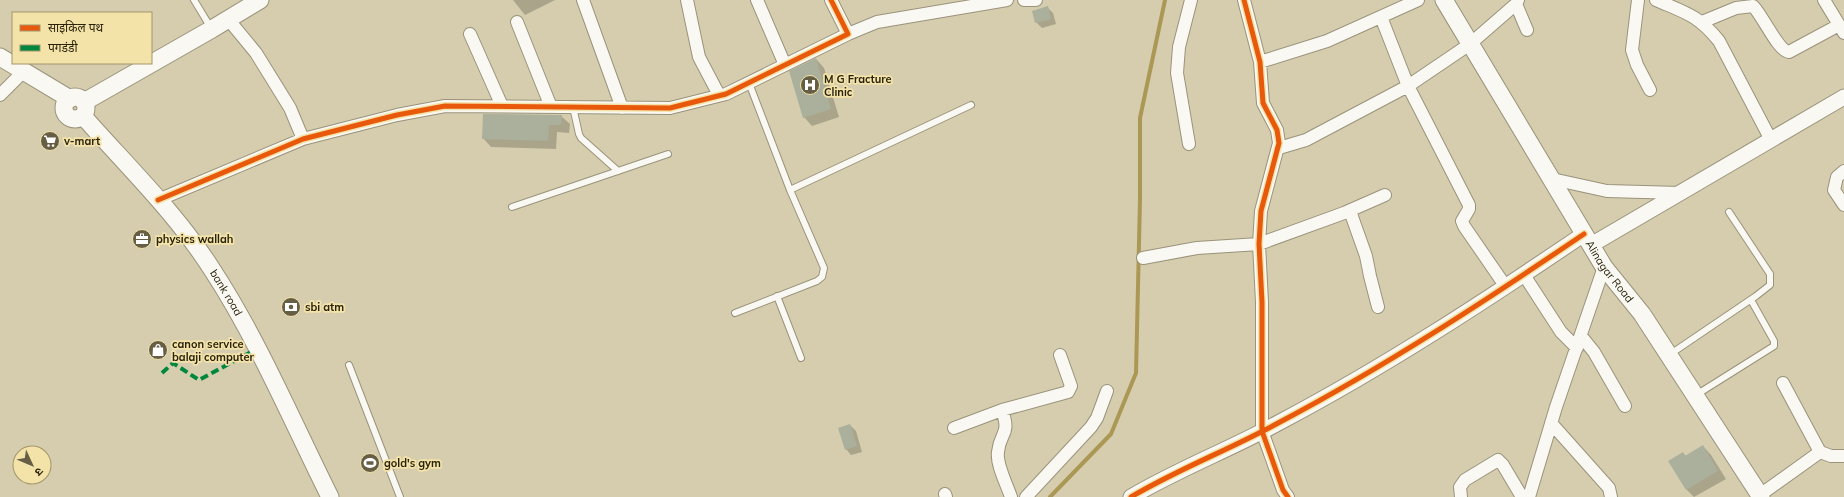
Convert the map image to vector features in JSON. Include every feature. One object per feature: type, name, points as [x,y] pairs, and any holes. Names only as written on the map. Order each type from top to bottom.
[{"type":"main road","points":[[152,63],[260,0]]},
{"type":"main road","name":"Alinagar Road","points":[[1444,0],[1604,267],[1642,314],[1760,496]]},
{"type":"main road","points":[[0,57],[20,75]]},
{"type":"main road","points":[[75,106],[150,64]]},
{"type":"main road","points":[[0,69],[20,75]]},
{"type":"main road","name":"bank road","points":[[20,75],[75,106],[158,200],[182,229],[213,271],[251,338],[330,497]]},
{"type":"street","points":[[583,0],[622,108]]},
{"type":"street","points":[[687,0],[699,57],[720,95]]},
{"type":"street","points":[[757,0],[785,65]]},
{"type":"street","points":[[831,0],[848,34]]},
{"type":"street","points":[[158,200],[303,139],[397,114],[445,106],[670,108],[720,95],[749,83],[848,34],[877,22],[1007,0]]},
{"type":"street","points":[[1024,0],[1036,0]]},
{"type":"street","points":[[1189,144],[1177,73],[1179,47],[1191,0]]},
{"type":"street","points":[[1244,0],[1260,62],[1263,103],[1277,130],[1278,148],[1261,211],[1259,244],[1262,302],[1262,431],[1284,495]]},
{"type":"street","points":[[1260,62],[1312,47],[1418,0]]},
{"type":"street","points":[[1638,0],[1632,50],[1637,65],[1650,90]]},
{"type":"street","points":[[1656,0],[1696,17],[1719,41],[1771,140]]},
{"type":"street","points":[[1702,22],[1736,8],[1753,6],[1760,13],[1782,49],[1785,52],[1789,52],[1841,29],[1824,0]]},
{"type":"street","points":[[1278,148],[1306,140],[1408,86],[1470,44],[1517,2],[1527,30]]},
{"type":"street","points":[[1381,17],[1408,86],[1468,205],[1469,209],[1462,221],[1464,226],[1506,287]]},
{"type":"street","points":[[228,19],[256,53],[286,101],[303,139]]},
{"type":"street","points":[[517,22],[550,107]]},
{"type":"street","points":[[470,34],[502,106]]},
{"type":"street","points":[[0,95],[20,75]]},
{"type":"street","points":[[1131,497],[1262,431],[1390,361],[1524,275],[1588,240],[1680,193],[1844,97]]},
{"type":"street","points":[[1844,171],[1837,177],[1834,190],[1844,205]]},
{"type":"street","points":[[1552,179],[1607,191],[1680,193]]},
{"type":"street","points":[[1143,258],[1197,248],[1259,244],[1350,211],[1385,195]]},
{"type":"street","points":[[1350,211],[1366,256],[1378,307]]},
{"type":"street","points":[[1529,497],[1576,348],[1604,267]]},
{"type":"street","points":[[1524,275],[1561,332],[1576,348]]},
{"type":"street","points":[[1581,336],[1594,352],[1625,406]]},
{"type":"street","points":[[954,428],[1002,410],[1068,392],[1071,386],[1060,355]]},
{"type":"street","points":[[1783,383],[1820,452],[1830,456],[1844,456]]},
{"type":"street","points":[[1026,497],[1091,427],[1097,418],[1107,391]]},
{"type":"street","points":[[1002,410],[1007,428],[999,448],[998,459],[1011,497]]},
{"type":"street","points":[[1552,423],[1609,488],[1611,497]]},
{"type":"street","points":[[1760,496],[1820,452]]},
{"type":"street","points":[[1461,497],[1460,487],[1462,483],[1498,460],[1503,465],[1522,497]]},
{"type":"lane","points":[[194,0],[212,29]]},
{"type":"lane","points":[[735,313],[817,281],[824,273],[824,268],[790,190],[749,83]]},
{"type":"lane","points":[[790,190],[971,105]]},
{"type":"lane","points":[[573,107],[581,138],[618,171]]},
{"type":"lane","points":[[512,207],[668,154]]},
{"type":"lane","points":[[1669,355],[1751,300],[1770,285],[1770,274],[1729,212]]},
{"type":"lane","points":[[777,296],[801,358]]},
{"type":"lane","points":[[1695,395],[1774,346],[1774,341],[1751,300]]},
{"type":"lane","points":[[349,365],[400,497]]},
{"type":"building","points":[[1048,6],[1051,19],[1035,23],[1032,11]]},
{"type":"building","points":[[816,58],[831,109],[803,118],[789,71]]},
{"type":"building","points":[[483,114],[562,115],[561,125],[549,125],[548,141],[482,139]]},
{"type":"building","points":[[850,424],[857,446],[845,450],[838,428]]},
{"type":"building","points":[[1703,445],[1718,471],[1686,490],[1668,461],[1683,452],[1685,456]]},
{"type":"waterway","points":[[1050,497],[1111,434],[1136,373],[1140,199],[1140,118],[1165,0]]},
{"type":"marked path","points":[[162,373],[173,363],[199,380],[251,352]]},
{"type":"cycle path","points":[[158,200],[303,139],[397,115],[445,106],[670,108],[726,94],[848,34],[831,0]]},
{"type":"cycle path","points":[[1244,0],[1260,62],[1263,103],[1277,130],[1279,143],[1261,211],[1259,244],[1262,302],[1262,431],[1283,490],[1288,497]]},
{"type":"cycle path","points":[[1131,497],[1167,477],[1261,432],[1319,401],[1397,356],[1510,284],[1584,234]]},
{"type":"place","name":"M G Fracture Clinic","points":[[810,85]]},
{"type":"place","name":"v-mart","points":[[50,141]]},
{"type":"place","name":"physics wallah","points":[[142,239]]},
{"type":"place","name":"sbi atm","points":[[291,307]]},
{"type":"place","name":"canon service balaji computer","points":[[158,350]]},
{"type":"place","name":"gold's gym","points":[[370,463]]}]
